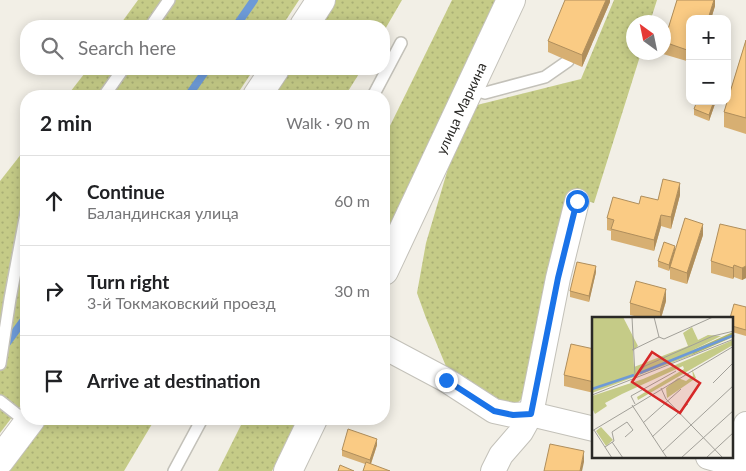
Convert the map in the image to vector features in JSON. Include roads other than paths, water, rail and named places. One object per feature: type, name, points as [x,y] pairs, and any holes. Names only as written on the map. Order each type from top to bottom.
[{"type":"street","points":[[308,20],[321,0]]},
{"type":"street","name":"улица Маркина","points":[[390,258],[511,0]]},
{"type":"street","points":[[261,90],[271,75]]},
{"type":"street","points":[[493,471],[501,455],[521,432],[531,414],[558,278],[577,201]]},
{"type":"street","points":[[390,350],[446,380],[494,411],[513,415],[531,414],[592,429]]},
{"type":"street","points":[[711,458],[737,468],[746,424]]},
{"type":"street","points":[[0,460],[27,425]]},
{"type":"street","points":[[288,471],[310,425]]},
{"type":"lane","points":[[155,20],[168,0]]},
{"type":"lane","points":[[390,64],[401,43]]},
{"type":"lane","points":[[470,89],[485,94],[545,77],[568,61]]},
{"type":"lane","points":[[108,90],[119,75]]},
{"type":"lane","points":[[376,90],[384,75]]},
{"type":"lane","points":[[0,364],[20,245]]},
{"type":"lane","points":[[0,401],[20,414]]},
{"type":"lane","points":[[174,471],[199,425]]},
{"type":"waterway","points":[[240,20],[254,0]]},
{"type":"waterway","points":[[192,90],[203,75]]},
{"type":"waterway","points":[[4,347],[20,325]]}]
